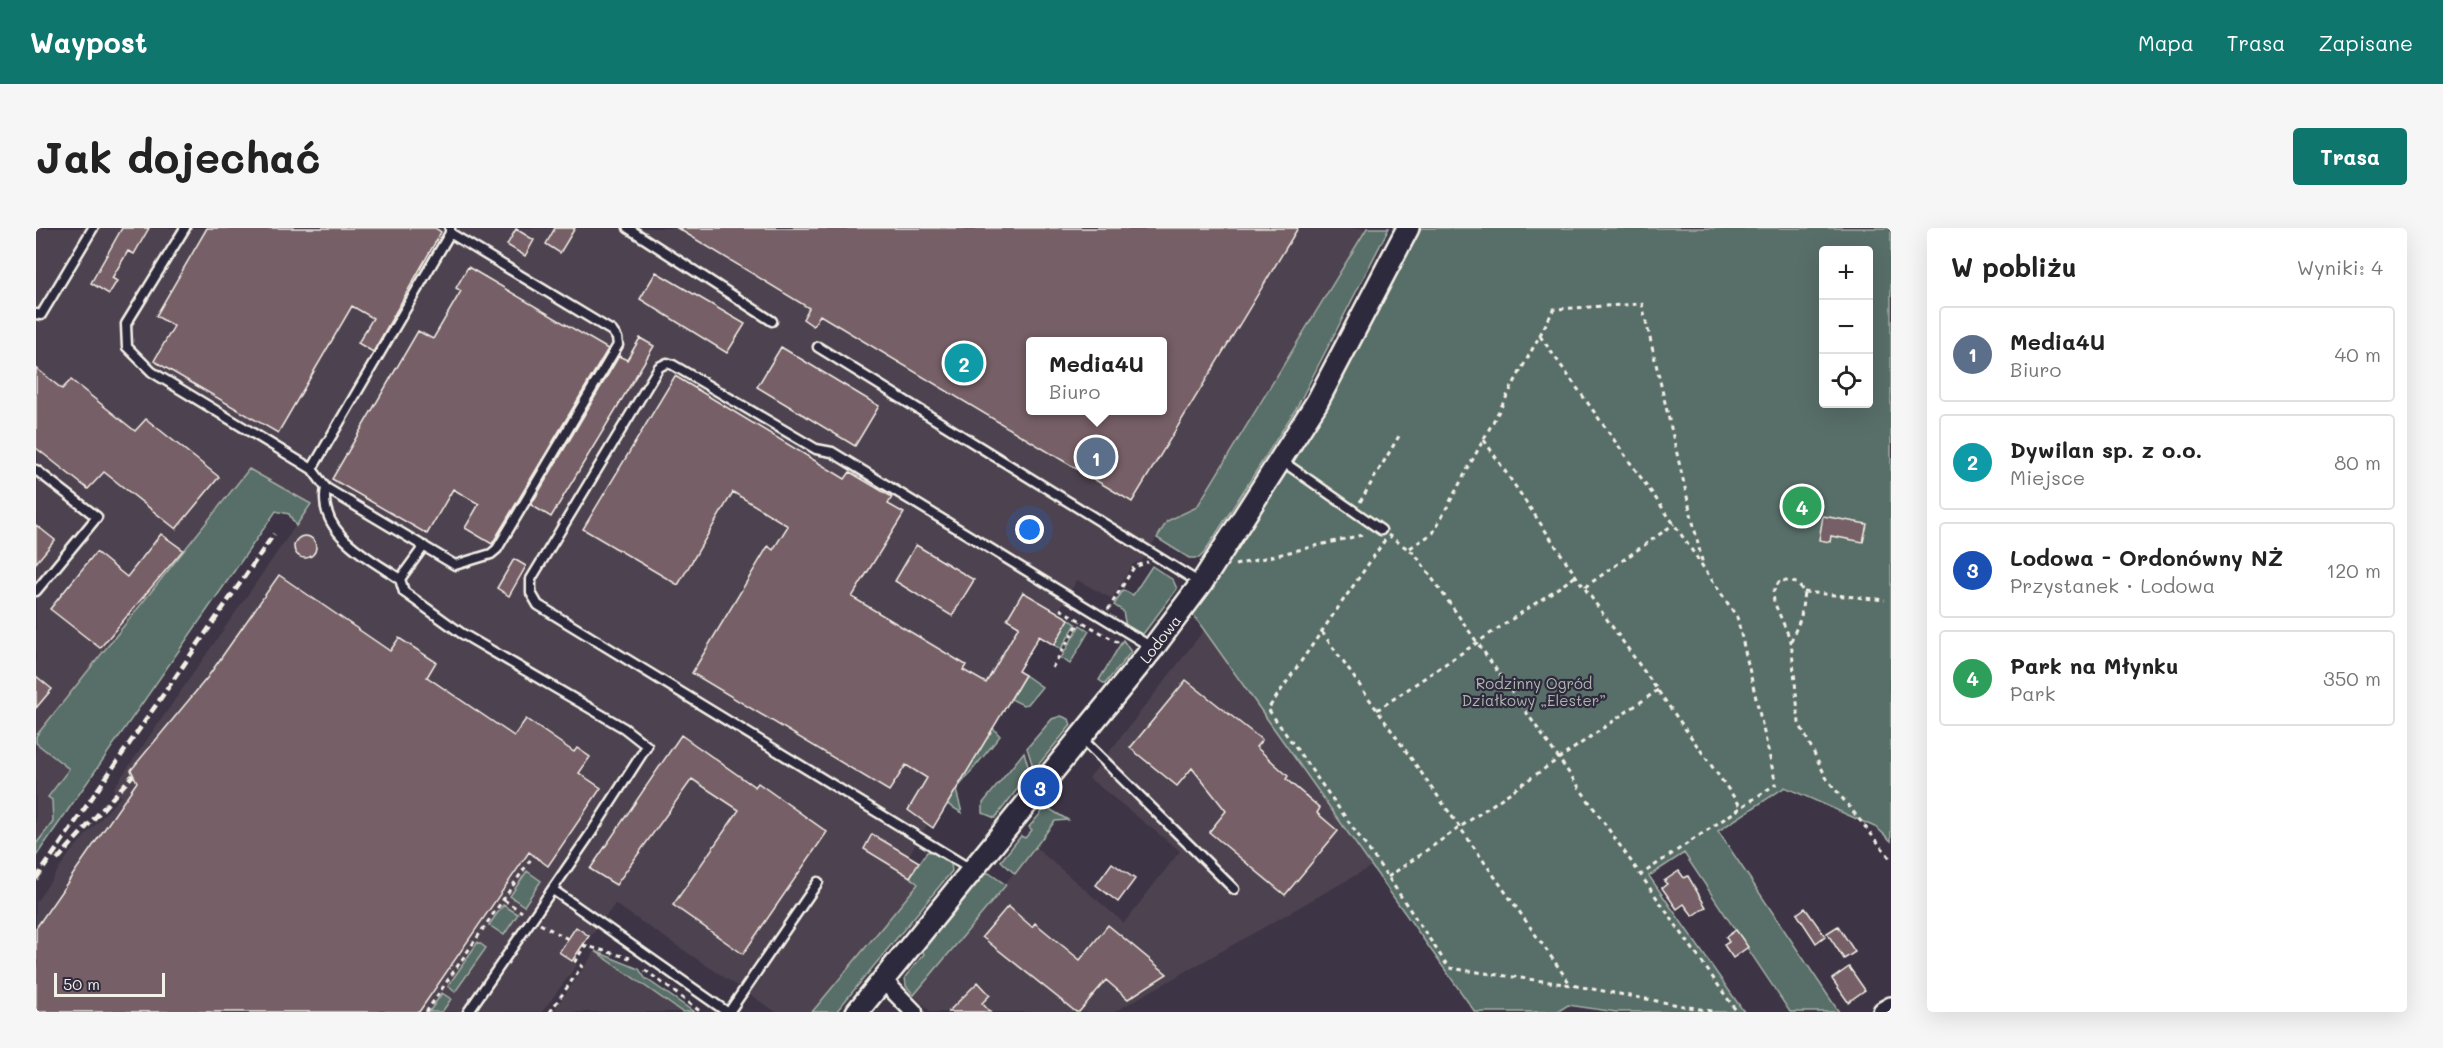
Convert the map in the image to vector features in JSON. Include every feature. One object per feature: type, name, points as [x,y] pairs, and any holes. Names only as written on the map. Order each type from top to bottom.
[{"type":"street","name":"Lodowa","points":[[857,1012],[1153,648],[1206,578],[1281,460],[1351,341],[1408,228]]},
{"type":"street","points":[[883,980],[914,1012]]},
{"type":"street","points":[[1884,1012],[1891,1008]]},
{"type":"lane","points":[[36,314],[41,315],[93,228]]},
{"type":"lane","points":[[185,228],[126,324],[128,347],[152,372],[312,468],[326,488],[455,565],[491,554],[497,549],[618,345],[617,338],[612,332],[450,230],[312,468]]},
{"type":"lane","points":[[628,228],[772,321]]},
{"type":"lane","points":[[818,347],[1153,555],[1206,578]]},
{"type":"lane","points":[[972,870],[538,605],[531,593],[531,579],[659,367],[667,363],[816,449],[832,452],[1153,648]]},
{"type":"lane","points":[[1281,460],[1385,533]]},
{"type":"lane","points":[[36,470],[97,518],[36,591]]},
{"type":"lane","points":[[326,488],[323,503],[328,518],[345,540],[400,579],[404,592],[461,633],[624,728],[647,746],[553,890],[468,1012]]},
{"type":"lane","points":[[400,579],[424,546]]},
{"type":"lane","points":[[1080,738],[1234,889]]},
{"type":"lane","points":[[553,890],[728,1012],[818,882]]},
{"type":"path","points":[[1410,548],[1433,533],[1554,309],[1641,304],[1703,567]]},
{"type":"path","points":[[1540,336],[1674,524],[1737,617],[1776,784],[1642,874]]},
{"type":"path","points":[[1354,512],[1399,436]]},
{"type":"path","points":[[1484,440],[1576,576],[1742,807]]},
{"type":"path","points":[[1585,588],[1674,524]]},
{"type":"path","points":[[1385,533],[1322,632],[1268,709],[1388,877],[1449,968],[1570,985],[1716,1012]]},
{"type":"path","points":[[1206,578],[1385,533],[1410,548],[1642,874],[1737,1012]]},
{"type":"path","points":[[1103,619],[1134,567],[1147,564],[1153,555]]},
{"type":"path","points":[[1377,710],[1576,576]]},
{"type":"path","points":[[1791,640],[1801,618],[1804,592],[1797,583],[1780,580],[1773,592],[1774,602],[1791,640],[1799,723],[1827,779],[1891,859]]},
{"type":"path","points":[[1804,592],[1885,600]]},
{"type":"path","points":[[1052,668],[1080,621]]},
{"type":"path","points":[[1322,632],[1570,985]]},
{"type":"path","points":[[1101,639],[1104,634]]},
{"type":"path","points":[[1388,877],[1658,690]]},
{"type":"path","points":[[426,1012],[533,856]]},
{"type":"path","points":[[550,1012],[582,966],[574,961],[584,945],[636,962]]},
{"type":"path","points":[[643,966],[648,974],[701,1012]]},
{"type":"shaded area","points":[[36,228],[1367,228],[1197,507],[1167,521],[1142,561],[1133,564],[1112,599],[1077,580],[1058,612],[1054,645],[1039,636],[1018,670],[1025,675],[933,828],[927,825],[900,870],[918,883],[812,1012],[776,1012],[615,904],[572,961],[577,965],[542,1012],[36,1012],[36,902],[70,853],[121,796],[113,789],[310,505],[248,469],[36,736]]},
{"type":"shaded area","points":[[1205,629],[1372,866],[1114,1012],[931,1012],[914,995],[1035,847],[1124,923],[1180,851],[1089,778]]},
{"type":"shaded area","points":[[36,743],[69,768],[48,796],[52,799],[53,822],[36,844]]},
{"type":"shaded area","points":[[595,951],[682,1012],[553,1012]]},
{"type":"green space","points":[[1367,228],[1389,228],[1297,407],[1204,553],[1199,558],[1189,558],[1157,538],[1167,521],[1197,507]]},
{"type":"green space","name":"Rodzinny Ogród Działkowy „Elester”","points":[[1419,228],[1891,228],[1891,841],[1877,828],[1785,787],[1718,831],[1839,1012],[1790,1012],[1684,853],[1649,876],[1744,1012],[1616,1012],[1568,1005],[1557,1012],[1475,1012],[1192,613],[1290,467],[1373,320]]},
{"type":"green space","points":[[249,469],[311,504],[296,526],[289,514],[276,511],[36,856],[36,844],[53,822],[52,800],[48,797],[69,769],[36,743],[36,736]]},
{"type":"green space","points":[[1152,566],[1173,580],[1177,589],[1143,634],[1126,627],[1123,611],[1114,605],[1123,590],[1133,595]]},
{"type":"green space","points":[[1069,619],[1076,624],[1061,649],[1054,645]]},
{"type":"green space","points":[[1080,625],[1089,631],[1070,664],[1061,658]]},
{"type":"green space","points":[[1123,640],[1131,652],[1105,684],[1099,680]]},
{"type":"green space","points":[[1025,675],[1042,687],[1028,704],[1023,705],[1011,699]]},
{"type":"green space","points":[[1061,716],[1069,719],[1071,725],[1034,770],[1027,748],[1052,719]]},
{"type":"green space","points":[[993,728],[1000,736],[956,790],[962,813],[947,804]]},
{"type":"green space","points":[[1024,752],[1029,769],[1023,777],[1025,779],[995,818],[983,813],[983,803]]},
{"type":"green space","points":[[1046,807],[1068,820],[1055,821],[1015,874],[1001,861],[1021,836],[1025,838],[1032,830],[1029,827]]},
{"type":"green space","points":[[934,851],[951,863],[952,871],[836,1012],[812,1012],[918,884],[910,877],[927,852]]},
{"type":"green space","points":[[527,871],[541,881],[524,906],[510,896]]},
{"type":"green space","points":[[989,873],[1006,885],[914,995],[906,986],[905,977],[924,954],[922,948],[982,874]]},
{"type":"green space","points":[[503,905],[518,914],[504,935],[489,925]]},
{"type":"green space","points":[[478,942],[486,948],[455,992],[448,986]]},
{"type":"green space","points":[[595,951],[639,969],[645,978],[694,1012],[682,1012]]},
{"type":"green space","points":[[442,993],[451,999],[442,1012],[429,1012]]},
{"type":"building","points":[[122,228],[149,228],[134,254],[128,251],[112,278],[117,281],[109,294],[91,283]]},
{"type":"building","points":[[207,228],[435,228],[441,232],[373,352],[358,343],[373,318],[352,306],[278,433],[154,361],[174,326],[156,316]]},
{"type":"building","points":[[555,228],[575,228],[560,253],[546,244]]},
{"type":"building","points":[[677,228],[1298,228],[1132,502],[820,315],[813,326],[803,319],[809,308]]},
{"type":"building","points":[[516,229],[534,240],[525,256],[507,245]]},
{"type":"building","points":[[468,267],[608,349],[492,544],[465,528],[479,504],[453,489],[427,534],[332,479],[418,331],[433,339],[461,291],[456,288]]},
{"type":"building","points":[[656,272],[745,324],[727,353],[640,299]]},
{"type":"building","points":[[640,338],[654,346],[551,517],[531,505],[619,356],[627,360]]},
{"type":"building","points":[[781,347],[879,406],[855,446],[757,387]]},
{"type":"building","points":[[36,368],[62,389],[71,380],[135,431],[146,419],[219,477],[176,529],[104,472],[88,489],[36,448]]},
{"type":"building","points":[[675,376],[845,479],[850,472],[892,497],[888,504],[904,513],[852,597],[966,665],[963,670],[986,683],[1019,626],[1007,619],[1023,592],[1069,619],[1054,645],[1039,636],[1018,671],[1025,675],[933,828],[908,810],[927,778],[906,765],[889,791],[692,673],[768,546],[773,550],[788,526],[733,492],[678,585],[583,529]]},
{"type":"building","points":[[1823,516],[1867,524],[1863,542],[1831,536],[1830,542],[1819,540]]},
{"type":"building","points":[[36,525],[55,540],[36,563]]},
{"type":"building","points":[[161,534],[183,550],[100,648],[50,609],[96,552],[127,577]]},
{"type":"building","points":[[305,536],[313,539],[316,547],[313,555],[305,558],[297,555],[294,547],[297,539]]},
{"type":"building","points":[[916,545],[974,580],[952,616],[895,581]]},
{"type":"building","points":[[514,559],[526,566],[509,596],[497,588]]},
{"type":"building","points":[[279,575],[390,651],[399,638],[436,662],[427,677],[514,736],[526,719],[574,752],[577,748],[590,757],[579,773],[601,788],[548,866],[529,852],[419,1012],[36,1012],[36,928],[137,782],[131,770],[207,678]]},
{"type":"building","points":[[36,676],[52,689],[36,708]]},
{"type":"building","points":[[1186,680],[1262,740],[1256,747],[1288,776],[1286,779],[1320,808],[1317,813],[1338,831],[1285,895],[1209,832],[1226,811],[1192,768],[1177,786],[1130,748]]},
{"type":"building","points":[[681,735],[755,787],[758,783],[827,832],[743,954],[673,905],[739,810],[692,779],[616,885],[590,869]]},
{"type":"building","points":[[872,834],[919,862],[910,877],[864,849]]},
{"type":"building","points":[[1112,863],[1135,879],[1118,902],[1096,885]]},
{"type":"building","points":[[1679,871],[1684,878],[1688,876],[1706,907],[1693,916],[1684,904],[1677,909],[1662,888],[1667,884],[1664,881]]},
{"type":"building","points":[[1008,906],[1032,927],[1035,923],[1080,960],[1108,925],[1167,974],[1128,999],[1106,980],[1079,1012],[1076,1012],[982,937]]},
{"type":"building","points":[[1805,908],[1825,936],[1816,943],[1797,914]]},
{"type":"building","points":[[1838,926],[1855,952],[1844,959],[1827,933]]},
{"type":"building","points":[[576,927],[589,936],[572,961],[559,952]]},
{"type":"building","points":[[1736,930],[1748,947],[1733,958],[1724,945],[1729,942],[1726,937]]},
{"type":"building","points":[[1849,967],[1865,990],[1848,1002],[1832,979]]},
{"type":"building","points":[[978,982],[990,995],[982,1003],[990,1012],[948,1012]]},
{"type":"railway","points":[[36,879],[274,534]]},
{"type":"railway","points":[[57,860],[133,775]]},
{"type":"place","name":"Dywilan sp. z o.o.","points":[[964,363]]},
{"type":"place","name":"Media4U","points":[[1096,457]]},
{"type":"place","name":"Park na Młynku","points":[[1802,506]]},
{"type":"place","name":"Lodowa - Ordonówny NŻ","points":[[1040,787]]}]
